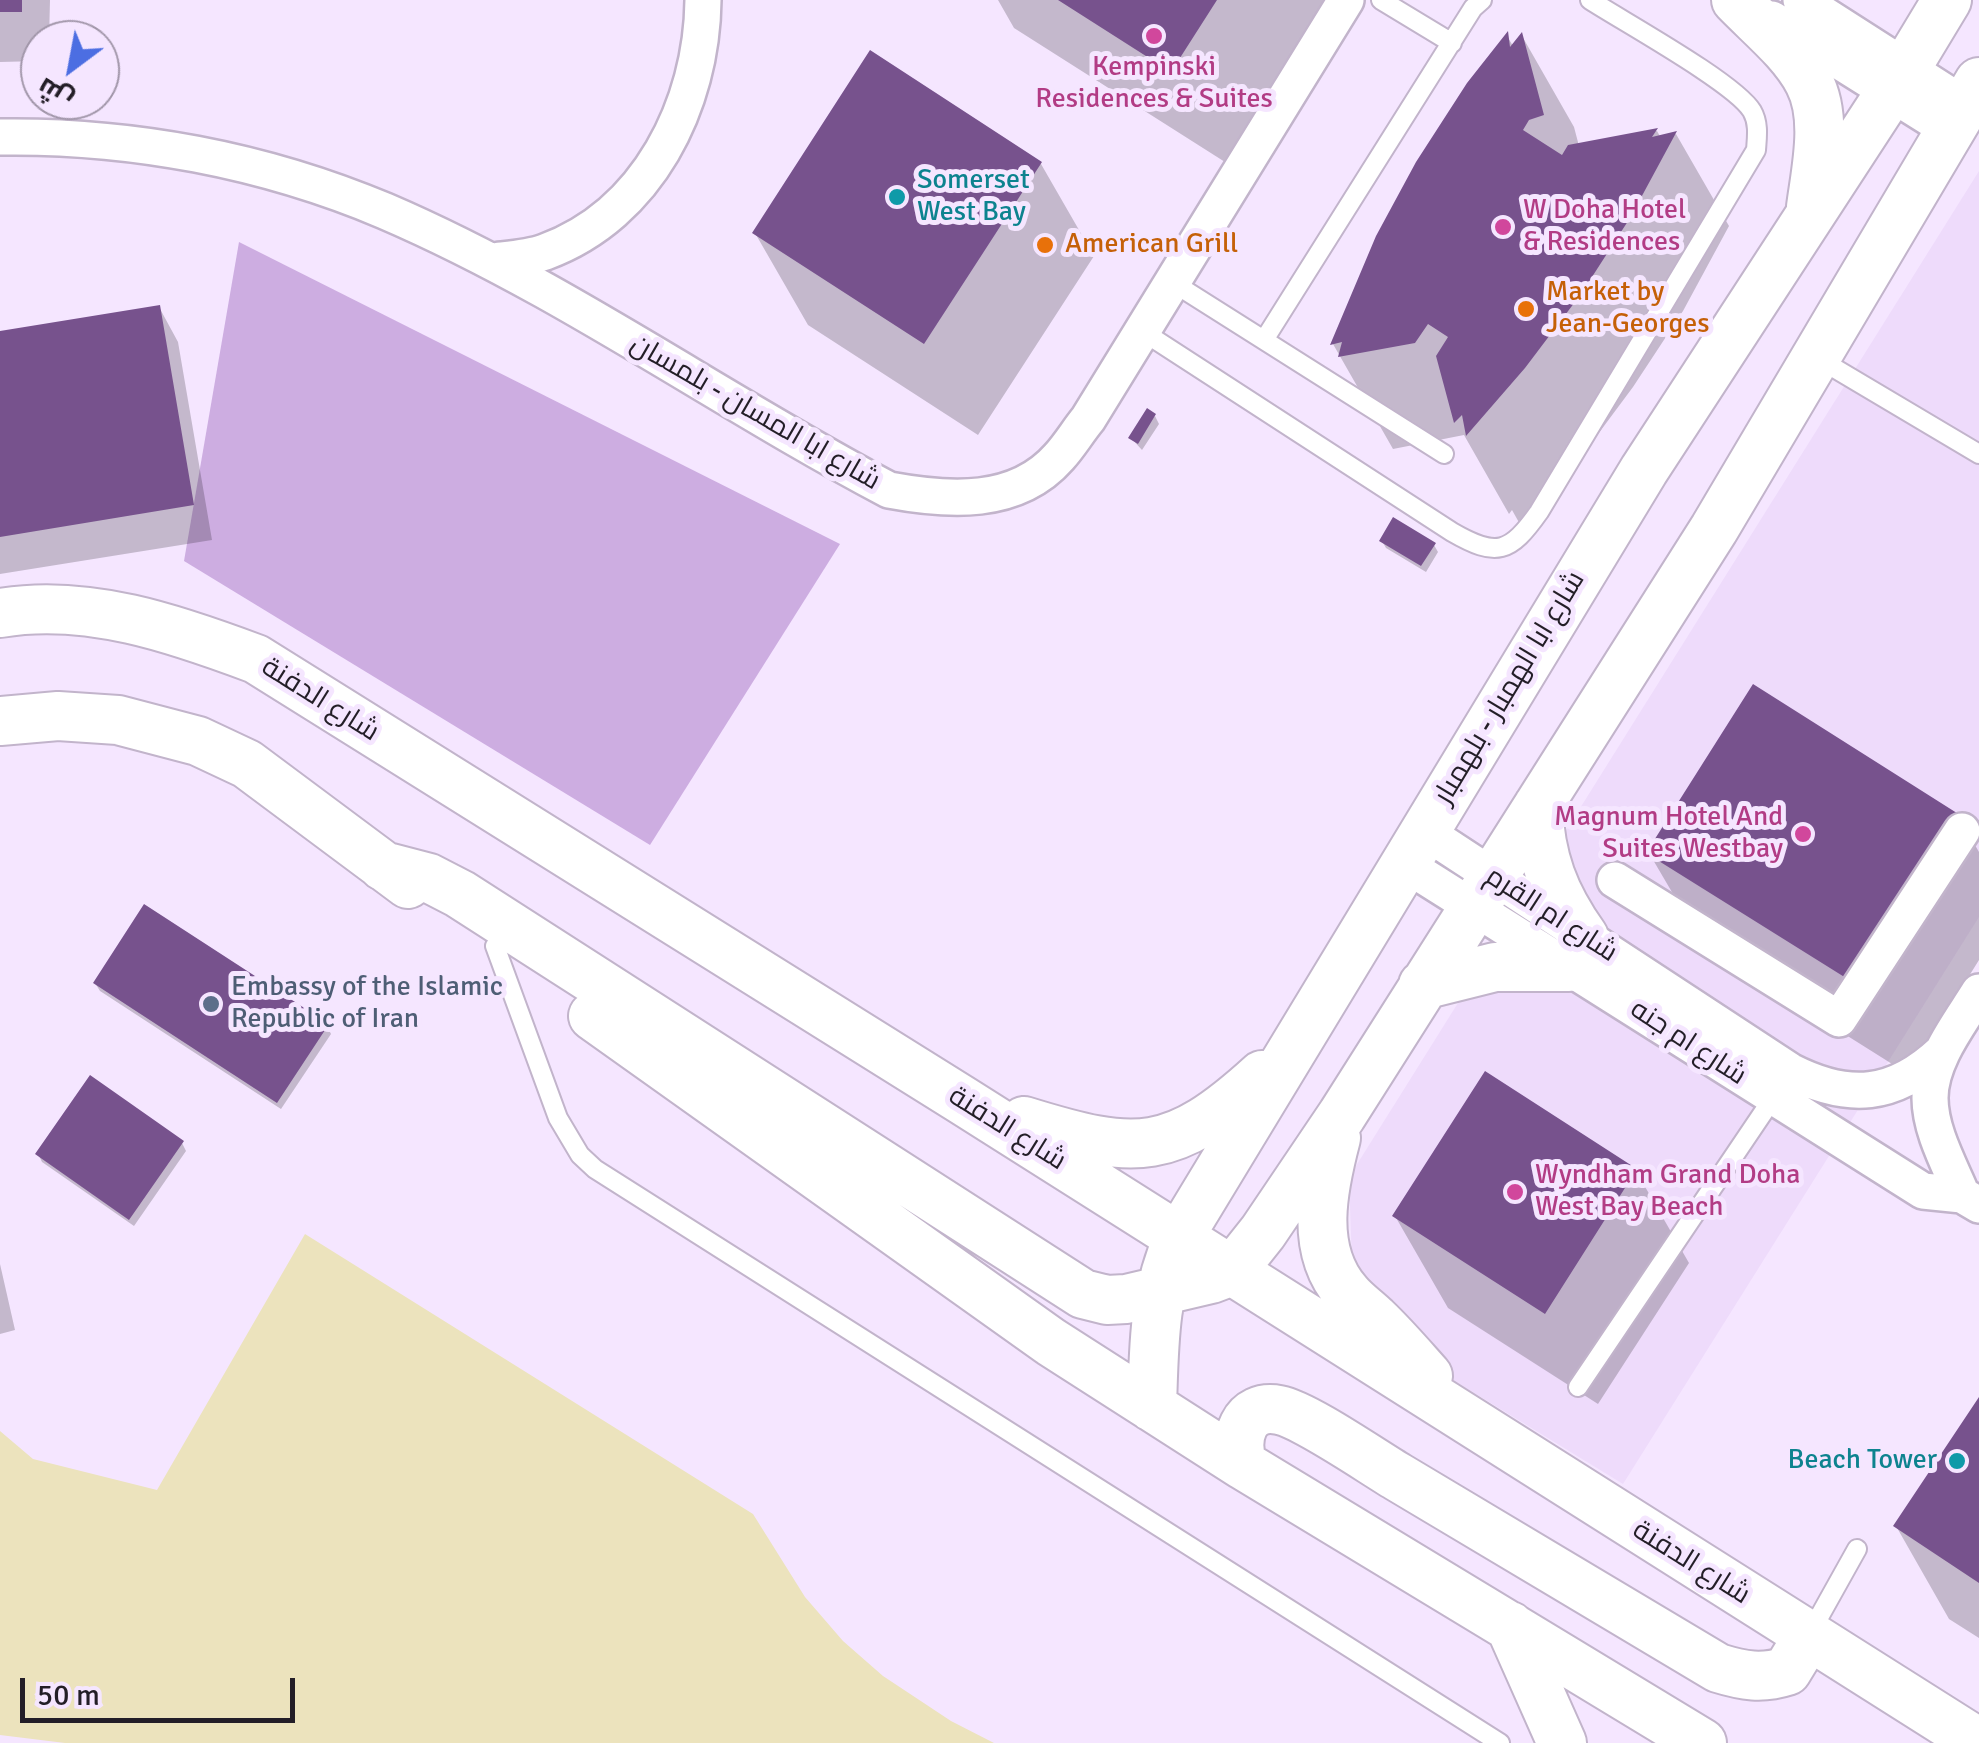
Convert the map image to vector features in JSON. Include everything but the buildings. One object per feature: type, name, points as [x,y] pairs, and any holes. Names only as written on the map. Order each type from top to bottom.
[{"type":"main road","points":[[1739,0],[1810,84],[1816,109],[1818,155],[1810,217]]},
{"type":"main road","name":"شارع ابا الهمبار - بلهمبار","points":[[1152,1408],[1155,1320],[1179,1237],[1644,470],[1947,0]]},
{"type":"main road","points":[[383,866],[430,878],[460,894],[1083,1294],[1108,1300],[1160,1294],[1232,1271],[1342,1115],[1714,529],[1964,105]]},
{"type":"main road","name":"شارع الدفنة","points":[[0,613],[27,609],[141,621],[256,659],[1979,1743]]},
{"type":"main road","points":[[0,720],[58,716],[118,720],[198,742],[247,764],[383,866],[1051,1342],[1244,1465],[1702,1743]]},
{"type":"main road","points":[[1423,985],[1577,952],[1548,876],[1539,842],[1538,806]]},
{"type":"main road","points":[[962,1100],[1084,1138],[1154,1144],[1182,1135],[1220,1110],[1293,1044]]},
{"type":"main road","points":[[1342,1115],[1324,1182],[1324,1243],[1332,1270],[1345,1292],[1404,1349],[1453,1411]]},
{"type":"main road","points":[[1244,1465],[1237,1450],[1238,1434],[1247,1420],[1260,1411],[1276,1409],[1351,1449],[1718,1668],[1746,1676],[1769,1677],[1788,1671],[1809,1635]]},
{"type":"main road","points":[[1510,1626],[1562,1743]]},
{"type":"street","points":[[492,262],[542,254],[584,234],[624,200],[676,132],[698,60],[703,0]]},
{"type":"street","name":"شارع ابا المسان - بلمسان","points":[[0,137],[56,136],[133,143],[266,170],[382,210],[492,262],[890,490],[962,499],[994,495],[1036,478],[1058,458],[1088,419],[1346,0]]},
{"type":"street","points":[[1739,0],[1898,80],[1964,105]]},
{"type":"street","points":[[1800,0],[1898,80]]},
{"type":"street","points":[[1615,880],[1839,1019],[1970,836]]},
{"type":"street","name":"شارع ام جنه","points":[[1413,847],[1577,952],[1773,1098],[1922,1191],[1971,1200]]},
{"type":"street","name":"شارع ام القرم","points":[[1577,952],[1790,1072],[1842,1091],[1884,1087],[1922,1071],[1942,1052],[1979,992]]},
{"type":"street","name":"شارع ام القرم","points":[[1942,1052],[1929,1095],[1932,1119],[1971,1200]]},
{"type":"lane","points":[[1382,0],[1452,43]]},
{"type":"lane","points":[[1264,340],[1482,0]]},
{"type":"lane","points":[[1142,331],[1452,532],[1491,550],[1508,548],[1523,536],[1539,512],[1756,150],[1758,129],[1752,112],[1733,90],[1590,0]]},
{"type":"lane","points":[[1172,282],[1444,454]]},
{"type":"lane","points":[[1814,356],[1979,454]]},
{"type":"lane","points":[[495,946],[558,1118],[567,1138],[595,1169],[1500,1743]]},
{"type":"lane","points":[[1578,1387],[1773,1098]]},
{"type":"lane","points":[[1809,1635],[1858,1549]]},
{"type":"shaded area","points":[[1979,171],[1979,917],[1623,1484],[1453,1380],[1352,1265],[1349,1177]]},
{"type":"shaded area","points":[[239,242],[840,544],[650,845],[184,561]]},
{"type":"sand","points":[[305,1234],[753,1514],[805,1597],[843,1641],[883,1676],[951,1721],[994,1743],[65,1743],[0,1735],[0,1431],[33,1459],[157,1490]]},
{"type":"place","name":"Kempinski Residences & Suites","points":[[1154,36]]},
{"type":"place","name":"Somerset West Bay","points":[[897,197]]},
{"type":"place","name":"W Doha Hotel & Residences","points":[[1503,227]]},
{"type":"place","name":"American Grill","points":[[1045,245]]},
{"type":"place","name":"Market by Jean-Georges","points":[[1526,309]]},
{"type":"place","name":"Magnum Hotel And Suites Westbay","points":[[1803,834]]},
{"type":"place","name":"Embassy of the Islamic Republic of Iran","points":[[211,1004]]},
{"type":"place","name":"Wyndham Grand Doha West Bay Beach","points":[[1515,1192]]},
{"type":"place","name":"Beach Tower","points":[[1957,1461]]}]
